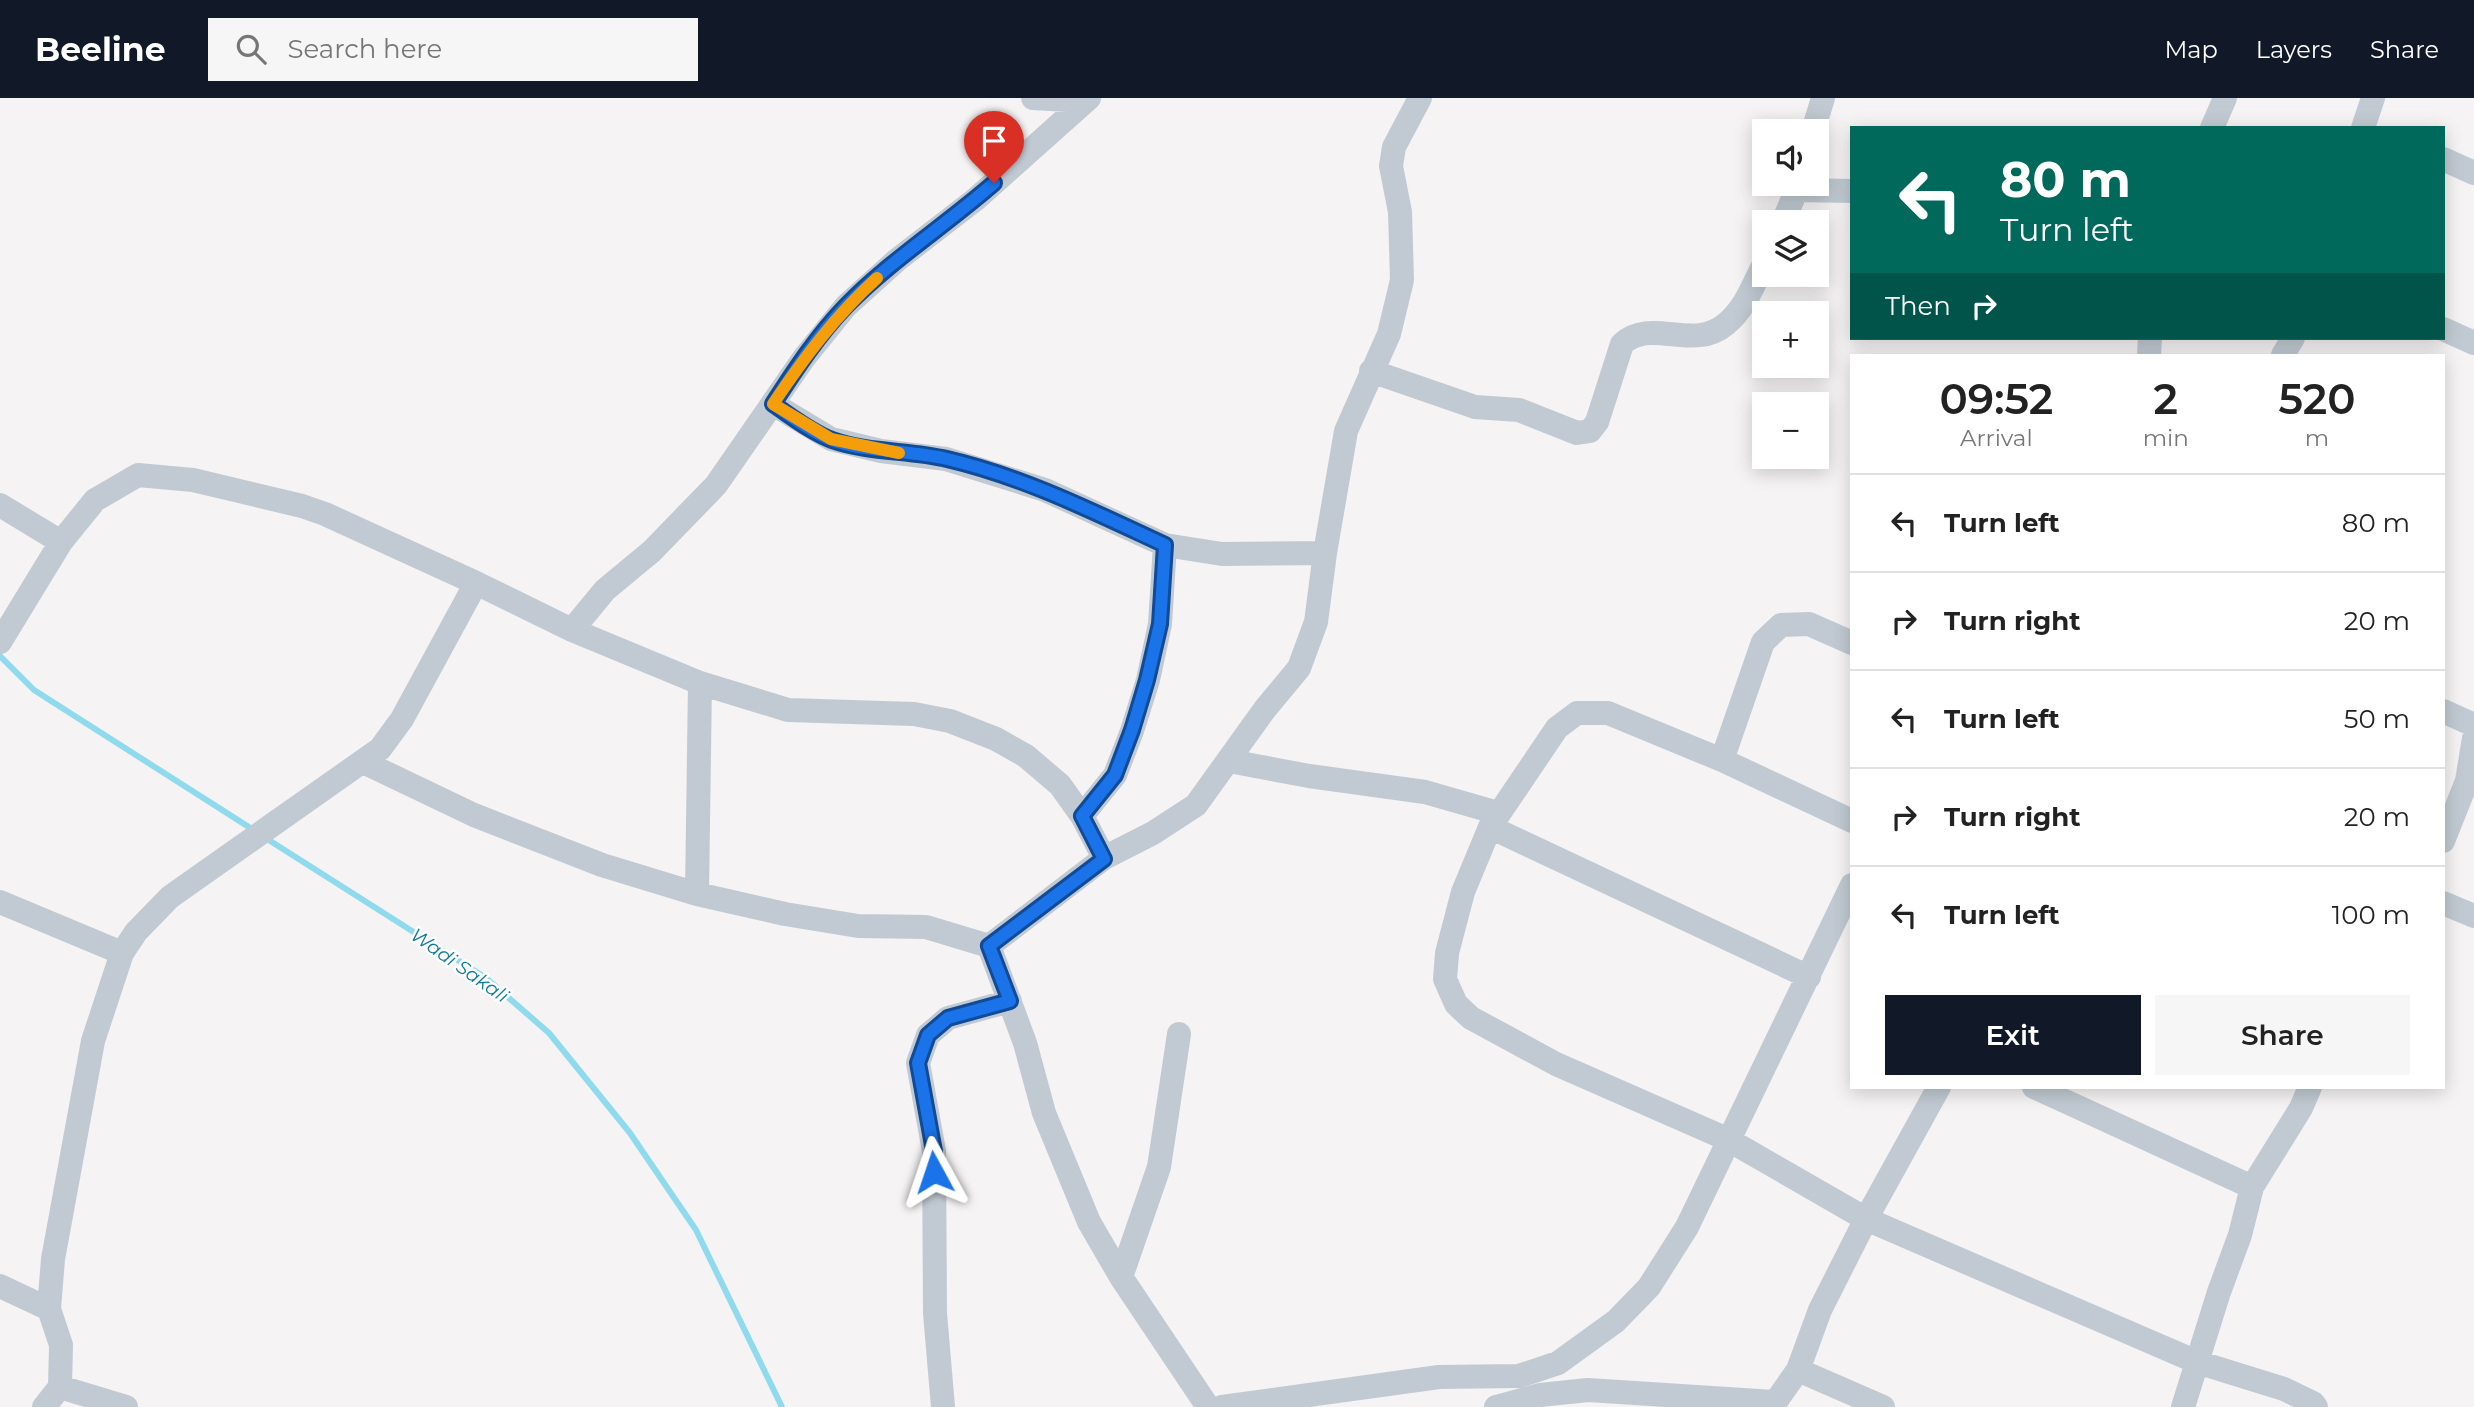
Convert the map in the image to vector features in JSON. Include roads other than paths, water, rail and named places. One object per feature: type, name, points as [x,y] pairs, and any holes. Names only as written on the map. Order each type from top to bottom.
[{"type":"street","points":[[1033,98],[1087,100]]},
{"type":"street","points":[[989,946],[1104,859],[1153,833],[1196,805],[1265,709],[1299,668],[1316,622],[1346,431],[1389,334],[1402,280],[1400,212],[1391,166],[1394,147],[1420,98]]},
{"type":"street","points":[[1817,119],[1824,98]]},
{"type":"street","points":[[2213,126],[2225,98]]},
{"type":"street","points":[[2367,126],[2374,98]]},
{"type":"street","points":[[572,631],[605,590],[652,551],[716,485],[804,358],[846,306],[897,260],[976,199],[1087,100]]},
{"type":"street","points":[[2445,160],[2474,173]]},
{"type":"street","points":[[1829,189],[1850,191]]},
{"type":"street","points":[[1371,371],[1475,407],[1519,410],[1577,433],[1590,431],[1597,422],[1622,344],[1631,336],[1643,332],[1699,337],[1725,326],[1744,305],[1753,287]]},
{"type":"street","points":[[2445,330],[2474,343]]},
{"type":"street","points":[[773,404],[831,439],[881,451],[946,459],[1045,490],[1165,545],[1222,554],[1325,554]]},
{"type":"street","points":[[0,642],[61,541],[95,500],[138,475],[179,479],[302,506],[325,514],[476,583],[572,631],[700,683],[788,710],[914,714],[950,721],[996,739],[1026,756],[1060,785],[1082,816],[1104,859]]},
{"type":"street","points":[[0,505],[61,541]]},
{"type":"street","points":[[1082,816],[1115,775],[1132,730],[1160,624],[1165,545]]},
{"type":"street","points":[[44,1407],[60,1387],[61,1345],[49,1309],[53,1259],[93,1041],[122,953],[136,932],[170,897],[380,749],[402,719],[476,583]]},
{"type":"street","points":[[1722,760],[1763,642],[1781,625],[1809,624],[1850,642]]},
{"type":"street","points":[[698,894],[700,683]]},
{"type":"street","points":[[2445,712],[2474,725]]},
{"type":"street","points":[[1850,820],[1722,760],[1608,713],[1577,713],[1557,728],[1494,820],[1463,892],[1447,953],[1445,979],[1456,1004],[1471,1018],[1556,1064],[1727,1139],[1866,1219],[2197,1362],[2284,1389],[2316,1407]]},
{"type":"street","points":[[2445,836],[2467,781],[2474,738]]},
{"type":"street","points":[[1229,761],[1309,776],[1425,792],[1494,820],[1808,977]]},
{"type":"street","points":[[363,762],[474,815],[602,865],[698,894],[785,914],[858,926],[926,927],[989,946]]},
{"type":"street","points":[[1222,1407],[1439,1377],[1519,1376],[1558,1363],[1616,1321],[1649,1287],[1686,1227],[1850,889]]},
{"type":"street","points":[[0,902],[122,953]]},
{"type":"street","points":[[2445,904],[2474,916]]},
{"type":"street","points":[[989,946],[1025,1042],[1044,1113],[1089,1222],[1121,1277],[1208,1407]]},
{"type":"street","points":[[943,1407],[935,1314],[934,1151],[918,1063],[928,1035],[948,1018],[1010,1001]]},
{"type":"street","points":[[1121,1277],[1159,1167],[1179,1034]]},
{"type":"street","points":[[1496,1407],[1539,1395],[1588,1390],[1773,1405],[1798,1370],[1820,1310],[1866,1219],[1938,1089]]},
{"type":"street","points":[[2038,1089],[2252,1187]]},
{"type":"street","points":[[2183,1407],[2240,1235],[2252,1187],[2301,1108],[2309,1089]]},
{"type":"street","points":[[0,1286],[49,1309]]},
{"type":"street","points":[[1798,1370],[1883,1407]]},
{"type":"street","points":[[1519,1376],[1539,1395]]},
{"type":"street","points":[[60,1387],[126,1407]]},
{"type":"waterway","name":"Wadi Sakali","points":[[0,656],[34,690],[255,831]]},
{"type":"waterway","name":"Wadi Sakali","points":[[264,837],[486,978],[549,1033],[630,1133],[696,1230],[782,1407]]}]
